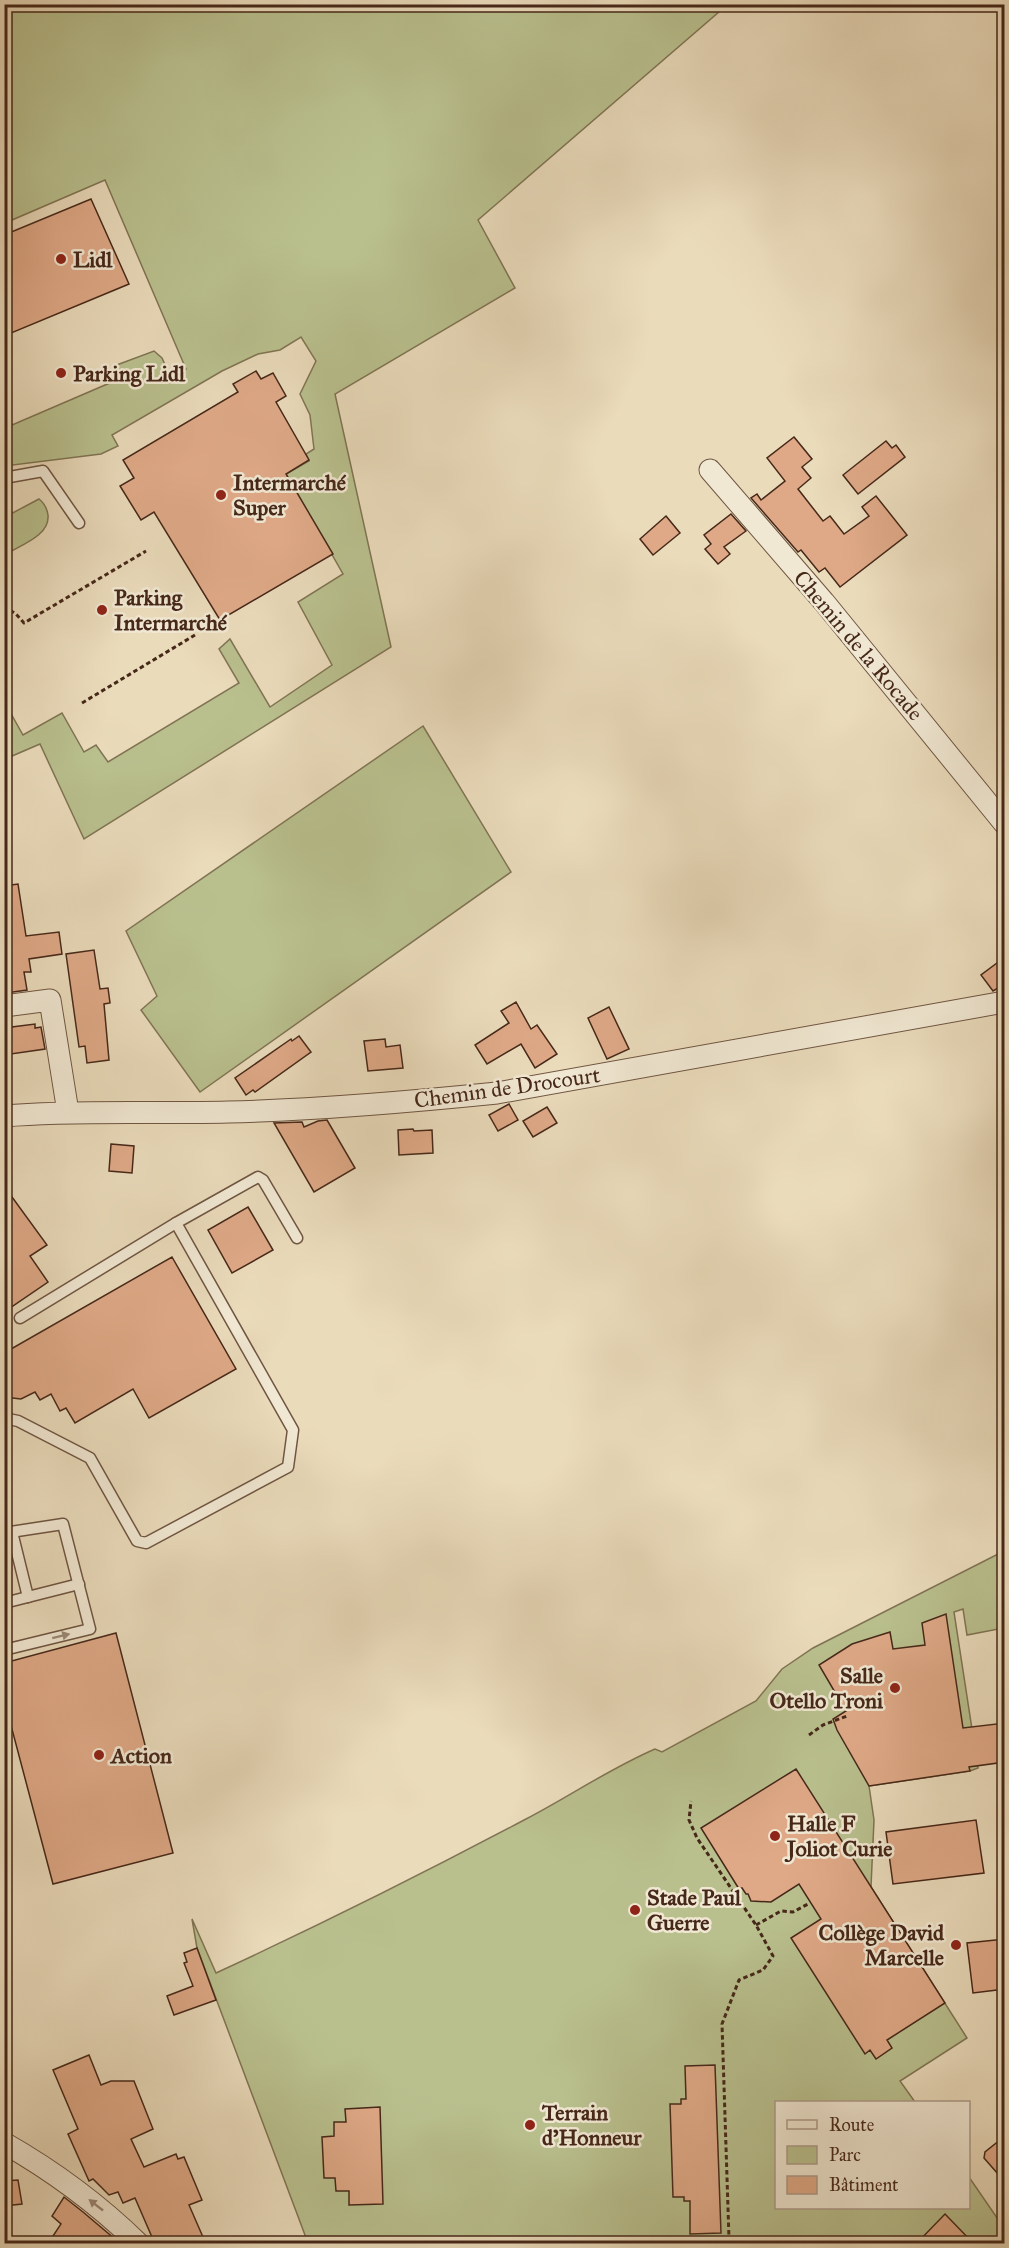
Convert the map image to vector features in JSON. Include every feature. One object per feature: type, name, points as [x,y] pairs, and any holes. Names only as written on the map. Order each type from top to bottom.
[{"type":"street","name":"Chemin de la Rocade","points":[[710,470],[824,602],[1005,823]]},
{"type":"street","points":[[4,1006],[50,1000],[68,1112]]},
{"type":"street","name":"Chemin de Drocourt","points":[[4,1116],[68,1112],[228,1112],[422,1101],[497,1093],[1005,1002]]},
{"type":"street","points":[[4,2143],[47,2167],[114,2219],[140,2244]]},
{"type":"lane","points":[[4,478],[43,471],[79,523]]},
{"type":"lane","points":[[20,1318],[176,1223],[258,1178],[263,1180],[297,1238]]},
{"type":"lane","points":[[4,1418],[18,1421],[90,1458],[136,1541],[146,1543],[288,1467],[293,1430],[176,1223]]},
{"type":"lane","points":[[4,1650],[90,1629],[63,1524],[8,1532],[28,1597]]},
{"type":"lane","points":[[4,1603],[79,1584]]},
{"type":"path","points":[[4,606],[24,623],[146,551]]},
{"type":"path","points":[[82,703],[195,636]]},
{"type":"path","points":[[809,1734],[823,1725],[847,1716]]},
{"type":"path","points":[[685,2244],[685,2240],[729,2239],[723,2024],[739,1980],[763,1970],[773,1956],[756,1925],[697,1838],[689,1820],[691,1801]]},
{"type":"path","points":[[756,1925],[781,1911],[794,1912],[808,1904]]},
{"type":"green space","points":[[4,5],[727,5],[478,220],[515,288],[335,394],[391,647],[84,839],[40,744],[5,759],[5,703],[23,735],[62,713],[84,752],[96,745],[108,762],[239,683],[219,649],[230,639],[270,707],[332,665],[298,602],[343,574],[286,474],[309,461],[306,454],[314,449],[310,415],[300,394],[316,361],[301,337],[280,350],[258,354],[222,371],[112,435],[118,446],[101,454],[5,466],[5,428],[119,379],[114,366],[154,351],[162,358],[170,376],[186,369],[105,180],[5,223]]},
{"type":"green space","points":[[39,499],[48,515],[44,529],[33,539],[5,555],[5,517]]},
{"type":"green space","points":[[423,726],[511,872],[200,1092],[141,1010],[157,996],[126,931]]},
{"type":"green space","name":"Stade Paul Guerre","points":[[1004,1551],[1004,1628],[967,1635],[963,1609],[954,1612],[978,1768],[869,1786],[874,1820],[871,1887],[967,2038],[900,2081],[914,2101],[775,2101],[775,2209],[970,2209],[970,2178],[1004,2228],[1004,2243],[308,2243],[197,1948],[192,1919],[216,1973],[449,1859],[638,1757],[655,1749],[662,1752],[756,1701],[782,1669],[813,1648]]},
{"type":"building","name":"Lidl","points":[[91,199],[129,284],[4,336],[4,235]]},
{"type":"building","name":"Intermarché Super","points":[[256,371],[261,379],[273,373],[286,396],[276,402],[309,460],[286,474],[333,554],[220,620],[154,512],[141,520],[120,486],[134,478],[123,460],[238,392],[233,384]]},
{"type":"building","points":[[794,437],[812,459],[802,467],[811,478],[798,489],[823,521],[830,516],[844,534],[869,516],[862,507],[876,496],[907,535],[840,587],[825,568],[819,572],[801,550],[798,552],[751,498],[757,494],[761,500],[785,481],[767,458]]},
{"type":"building","points":[[886,441],[892,448],[896,445],[905,457],[858,494],[843,475]]},
{"type":"building","points":[[731,514],[746,531],[724,547],[730,554],[718,564],[705,549],[711,544],[704,535]]},
{"type":"building","points":[[666,516],[680,533],[653,555],[640,539]]},
{"type":"building","points":[[18,884],[26,936],[59,932],[62,954],[29,959],[31,972],[24,972],[27,990],[6,993],[4,886]]},
{"type":"building","points":[[94,950],[100,989],[108,988],[110,1003],[104,1004],[109,1060],[87,1063],[85,1046],[79,1047],[66,954]]},
{"type":"building","points":[[997,963],[1005,973],[1005,984],[993,991],[981,975]]},
{"type":"building","points":[[516,1002],[531,1029],[537,1025],[557,1054],[535,1068],[521,1044],[487,1064],[475,1045],[509,1023],[501,1011]]},
{"type":"building","points":[[609,1007],[629,1049],[607,1059],[588,1018]]},
{"type":"building","points":[[35,1024],[35,1028],[41,1027],[45,1049],[4,1055],[4,1028]]},
{"type":"building","points":[[299,1036],[311,1052],[255,1092],[253,1090],[246,1095],[235,1078],[291,1039],[292,1041]]},
{"type":"building","points":[[385,1039],[386,1047],[400,1045],[403,1068],[368,1071],[364,1041]]},
{"type":"building","points":[[509,1104],[518,1120],[498,1131],[489,1115]]},
{"type":"building","points":[[547,1107],[557,1123],[533,1137],[523,1121]]},
{"type":"building","points":[[327,1120],[355,1168],[314,1192],[274,1123],[302,1122],[304,1127]]},
{"type":"building","points":[[413,1129],[414,1131],[432,1130],[433,1153],[399,1155],[398,1130]]},
{"type":"building","points":[[111,1144],[134,1146],[132,1173],[109,1171]]},
{"type":"building","points":[[4,1186],[47,1245],[30,1256],[48,1282],[4,1312]]},
{"type":"building","points":[[248,1207],[273,1250],[232,1273],[208,1230]]},
{"type":"building","points":[[172,1257],[236,1369],[149,1418],[133,1389],[75,1423],[66,1408],[60,1411],[51,1394],[40,1400],[35,1392],[21,1399],[4,1397],[4,1353]]},
{"type":"building","name":"Salle Otello Troni","points":[[946,1614],[963,1728],[1005,1723],[1005,1762],[969,1767],[970,1771],[869,1786],[837,1730],[833,1719],[846,1711],[819,1665],[852,1644],[890,1632],[893,1649],[925,1645],[922,1623]]},
{"type":"building","name":"Action","points":[[116,1633],[173,1853],[53,1884],[4,1699],[4,1663]]},
{"type":"building","points":[[796,1769],[945,2003],[887,2040],[892,2048],[876,2059],[870,2050],[865,2054],[791,1938],[821,1919],[799,1884],[771,1902],[751,1901],[742,1888],[739,1889],[701,1828]]},
{"type":"building","points":[[976,1820],[984,1873],[893,1884],[886,1832]]},
{"type":"building","points":[[1005,1939],[1005,1989],[973,1993],[967,1943]]},
{"type":"building","points":[[197,1948],[216,2000],[174,2015],[167,1996],[193,1986],[184,1963],[187,1962],[184,1953]]},
{"type":"building","points":[[89,2055],[101,2085],[111,2081],[134,2081],[153,2129],[131,2139],[144,2167],[176,2154],[178,2159],[184,2157],[202,2200],[189,2205],[206,2244],[155,2244],[135,2198],[123,2203],[118,2192],[109,2195],[93,2179],[89,2181],[68,2134],[78,2129],[53,2070]]},
{"type":"building","points":[[715,2065],[721,2233],[690,2234],[690,2201],[684,2201],[684,2197],[673,2197],[670,2104],[681,2104],[681,2099],[686,2099],[685,2066]]},
{"type":"building","points":[[380,2107],[383,2204],[349,2205],[349,2191],[336,2191],[335,2178],[324,2178],[322,2137],[334,2136],[334,2122],[346,2122],[345,2109]]},
{"type":"building","points":[[1005,2136],[1005,2182],[984,2158],[985,2152]]},
{"type":"building","points":[[18,2180],[22,2204],[4,2206],[4,2181]]},
{"type":"building","points":[[64,2197],[116,2240],[110,2244],[58,2244],[53,2236],[61,2224],[52,2216]]},
{"type":"building","points":[[945,2214],[974,2244],[916,2244]]},
{"type":"place","name":"Lidl","points":[[61,259]]},
{"type":"place","name":"Parking Lidl","points":[[61,373]]},
{"type":"place","name":"Intermarché Super","points":[[221,495]]},
{"type":"place","name":"Parking Intermarché","points":[[102,610]]},
{"type":"place","name":"Salle Otello Troni","points":[[895,1688]]},
{"type":"place","name":"Action","points":[[99,1755]]},
{"type":"place","name":"Halle F Joliot Curie","points":[[775,1836]]},
{"type":"place","name":"Stade Paul Guerre","points":[[635,1910]]},
{"type":"place","name":"Collège David Marcelle","points":[[956,1945]]},
{"type":"place","name":"Terrain d'Honneur","points":[[530,2125]]}]
